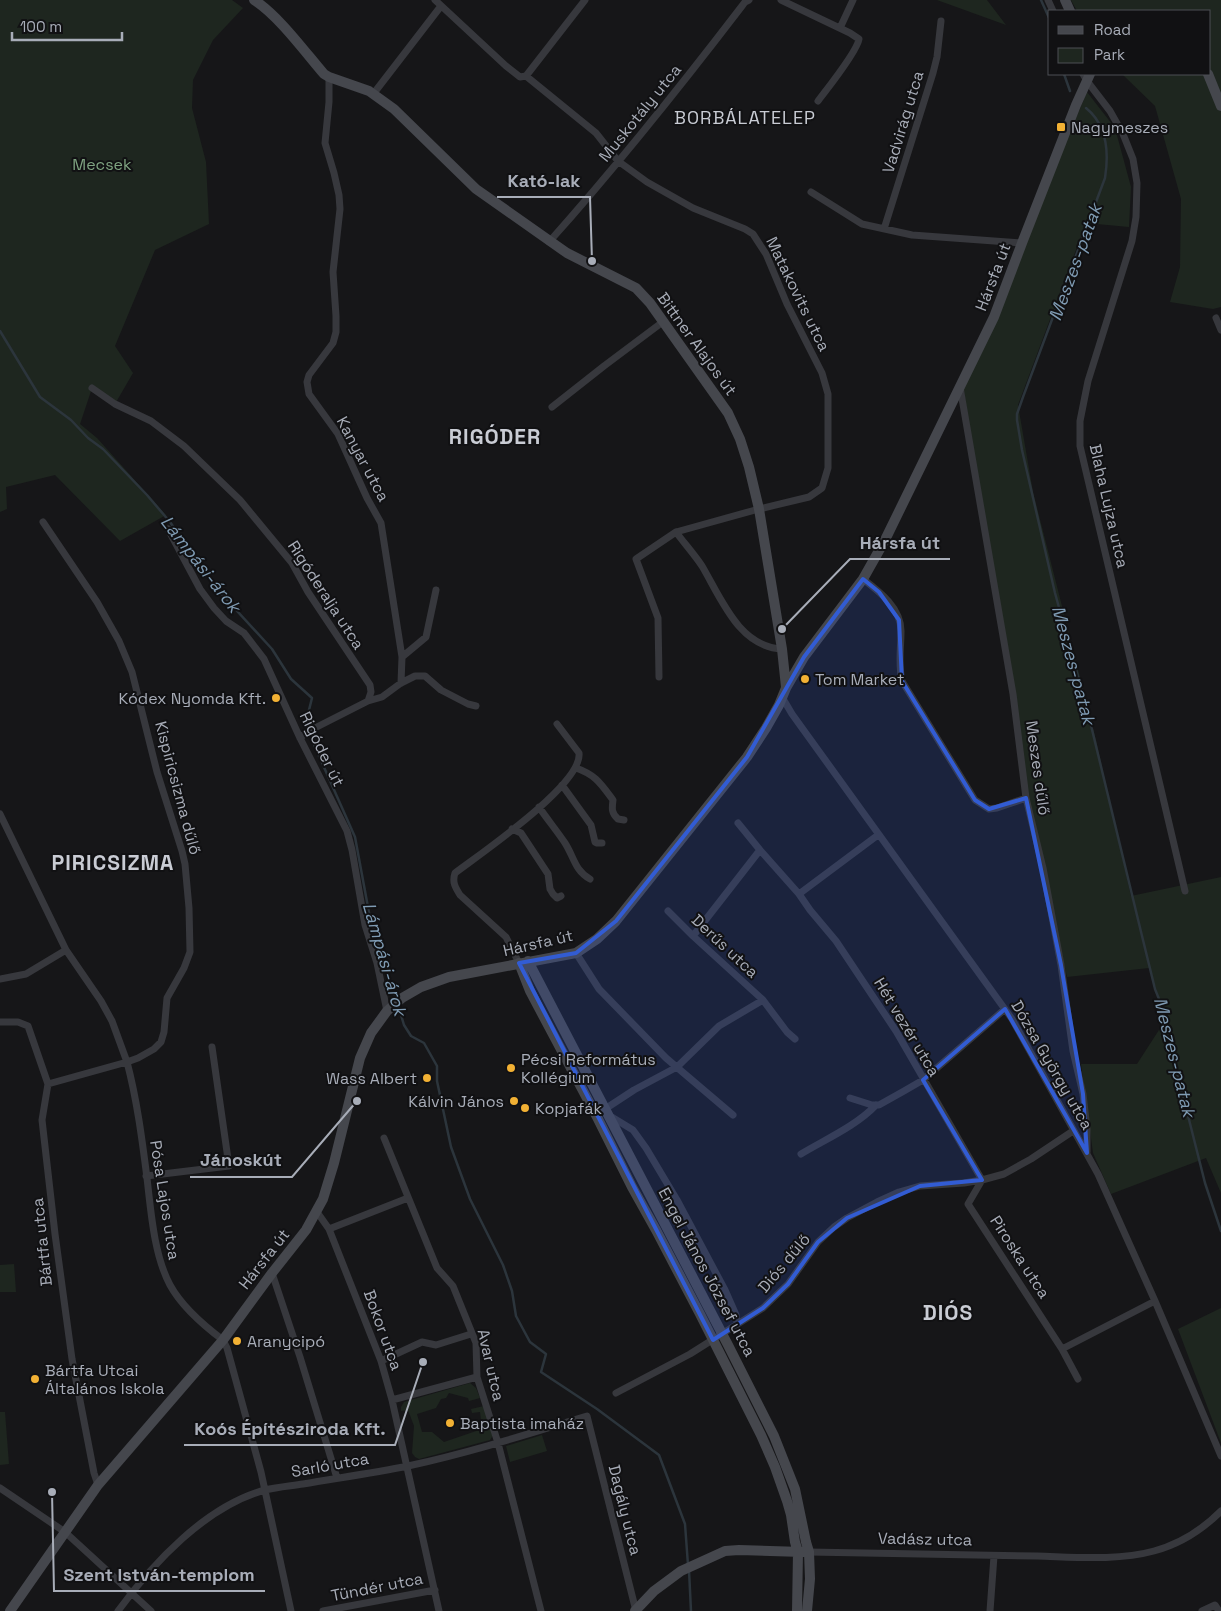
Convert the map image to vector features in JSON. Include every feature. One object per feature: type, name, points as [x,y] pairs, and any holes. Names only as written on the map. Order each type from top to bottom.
[{"type":"street","name":"Bittner Alajos út","points":[[254,0],[264,7],[324,74],[330,78],[374,93],[394,109],[476,189],[549,242],[591,267],[636,288],[664,321],[728,412],[740,439],[759,509],[782,649],[784,692]]},
{"type":"street","name":"Matakovits utca","points":[[435,0],[520,78],[526,76],[596,133],[618,161],[648,182],[693,208],[753,234],[766,254],[787,304],[822,373],[828,394],[828,468],[822,488],[809,497],[676,532],[636,560],[658,618],[659,677]]},
{"type":"street","points":[[526,76],[585,0]]},
{"type":"street","points":[[781,0],[858,37],[859,42],[818,101]]},
{"type":"street","points":[[840,28],[853,0]]},
{"type":"street","name":"Muskotály utca","points":[[549,242],[597,188],[677,91],[745,1]]},
{"type":"street","points":[[374,93],[441,6]]},
{"type":"street","name":"Vadvirág utca","points":[[884,228],[933,73],[937,58],[941,21]]},
{"type":"street","points":[[1208,75],[1221,106]]},
{"type":"street","name":"Hársfa út","points":[[10,1611],[98,1485],[222,1340],[306,1230],[323,1199],[334,1163],[360,1058],[371,1033],[390,1009],[402,998],[421,987],[449,977],[576,953],[598,939],[621,915],[747,757],[766,728],[804,657],[863,579],[885,540],[994,317],[1087,76]]},
{"type":"street","name":"Blaha Lujza utca","points":[[1087,76],[1123,134],[1133,160],[1137,183],[1136,216],[1132,241],[1088,381],[1080,421],[1080,446],[1185,891]]},
{"type":"street","name":"Kanyar utca","points":[[330,78],[325,143],[334,173],[340,209],[333,272],[336,332],[332,343],[309,375],[307,382],[309,394],[338,434],[367,498],[381,523],[402,657],[401,683]]},
{"type":"street","points":[[811,192],[862,224],[912,235],[1022,243]]},
{"type":"street","points":[[1216,318],[1221,330]]},
{"type":"street","points":[[552,407],[664,321]]},
{"type":"street","name":"Meszes dűlő","points":[[960,386],[1014,694],[1026,798],[1043,868],[1061,965],[1073,1052],[1083,1094],[1087,1129],[1087,1153]]},
{"type":"street","name":"Rigóderalja utca","points":[[92,388],[115,404],[151,421],[184,446],[240,500],[292,563],[308,592],[370,685],[371,692],[368,701]]},
{"type":"street","name":"Kispiricsizma dűlő","points":[[43,522],[97,602],[119,641],[132,672],[157,772],[182,851],[189,908],[190,952],[184,968],[167,998],[164,1032],[161,1042],[154,1049],[128,1062],[48,1084]]},
{"type":"street","name":"Rigóder út","points":[[168,529],[200,589],[226,621],[244,633],[264,660],[300,738],[347,831],[365,925],[390,1009]]},
{"type":"street","points":[[676,532],[700,564],[731,615],[746,633],[756,642],[766,647],[782,649]]},
{"type":"street","points":[[863,579],[880,592],[893,607],[901,629],[899,669],[902,681],[975,800],[989,809],[1026,798]]},
{"type":"street","points":[[402,657],[426,637],[436,590]]},
{"type":"street","points":[[300,738],[368,701],[382,697],[401,683],[415,676],[425,676],[441,690],[468,704],[476,706]]},
{"type":"street","name":"Dózsa György utca","points":[[784,692],[792,714],[1012,1019],[1098,1174],[1156,1301],[1221,1456]]},
{"type":"street","points":[[523,962],[506,936],[460,895],[455,888],[453,879],[455,873],[539,807],[562,785],[576,768],[580,759],[579,753],[557,724]]},
{"type":"street","points":[[576,768],[591,774],[597,779],[613,800],[612,811],[614,816],[618,820],[624,820]]},
{"type":"street","points":[[562,785],[591,826],[595,842],[597,844],[602,843]]},
{"type":"street","points":[[539,807],[567,846],[582,875],[590,879]]},
{"type":"street","points":[[0,814],[66,950],[102,1001],[128,1062]]},
{"type":"street","name":"Hét vezér utca","points":[[738,823],[799,894],[836,941],[896,1031],[982,1180]]},
{"type":"street","points":[[512,829],[520,833],[548,874],[550,889],[553,894],[557,898],[561,896]]},
{"type":"street","points":[[799,894],[878,835]]},
{"type":"street","points":[[693,936],[760,850]]},
{"type":"street","name":"Derűs utca","points":[[668,911],[763,1000],[787,1032],[795,1039]]},
{"type":"street","points":[[0,980],[26,974],[66,950]]},
{"type":"street","points":[[576,953],[599,989],[677,1067],[733,1116]]},
{"type":"street","name":"Engel János József utca","points":[[523,962],[607,1112],[718,1337],[775,1467],[789,1508],[798,1552],[797,1611]]},
{"type":"street","name":"Engel János József utca","points":[[523,962],[530,991],[632,1187],[774,1436],[788,1470],[800,1508],[809,1552],[810,1579],[807,1611]]},
{"type":"street","points":[[737,1325],[736,1315],[725,1290],[677,1200],[646,1148],[633,1130],[607,1112],[634,1090],[677,1067],[719,1026],[763,1000]]},
{"type":"street","points":[[801,1154],[868,1114],[876,1105],[923,1080],[1005,1009]]},
{"type":"street","name":"Bártfa utca","points":[[0,1022],[18,1022],[28,1026],[48,1084],[42,1120],[60,1280],[72,1359],[98,1485]]},
{"type":"street","points":[[146,1176],[229,1166],[212,1047]]},
{"type":"street","name":"Pósa Lajos utca","points":[[128,1062],[134,1088],[156,1241],[163,1270],[170,1286],[183,1304],[222,1340],[227,1348],[248,1420],[291,1611]]},
{"type":"street","points":[[850,1098],[859,1102],[876,1105]]},
{"type":"street","points":[[982,1180],[1004,1174],[1032,1159],[1073,1131]]},
{"type":"street","name":"Avar utca","points":[[384,1138],[437,1268],[453,1286],[476,1343],[477,1377],[498,1443],[541,1611]]},
{"type":"street","name":"Diós dűlő","points":[[616,1393],[669,1366],[763,1308],[788,1284],[818,1242],[847,1218],[876,1202],[899,1192],[920,1186],[982,1180]]},
{"type":"street","name":"Piroska utca","points":[[982,1180],[968,1204],[1062,1349]]},
{"type":"street","points":[[329,1229],[408,1198]]},
{"type":"street","name":"Bokor utca","points":[[317,1212],[329,1229],[381,1361],[392,1400],[439,1611]]},
{"type":"street","points":[[272,1273],[337,1478]]},
{"type":"street","points":[[1078,1380],[1062,1349],[1156,1301]]},
{"type":"street","points":[[381,1361],[422,1342],[436,1345],[472,1334]]},
{"type":"street","points":[[392,1400],[477,1377]]},
{"type":"street","name":"Sarló utca","points":[[118,1611],[132,1592],[170,1551],[195,1528],[220,1511],[265,1490],[407,1466],[498,1443],[587,1416]]},
{"type":"street","name":"Dagály utca","points":[[587,1416],[635,1611]]},
{"type":"street","points":[[0,1488],[64,1532],[151,1611]]},
{"type":"street","name":"Vadász utca","points":[[635,1611],[654,1591],[681,1571],[693,1564],[731,1550],[1088,1557],[1141,1554],[1155,1551],[1196,1533],[1221,1511]]},
{"type":"street","points":[[990,1611],[994,1556]]},
{"type":"street","name":"Tündér utca","points":[[323,1611],[435,1590]]},
{"type":"street","points":[[1202,1611],[1218,1606]]},
{"type":"highlighted area","points":[[863,579],[879,592],[899,620],[902,681],[975,800],[989,809],[1026,798],[1061,965],[1083,1094],[1087,1153],[1005,1009],[923,1080],[982,1180],[920,1186],[847,1218],[818,1242],[788,1284],[763,1308],[713,1340],[519,963],[576,953],[616,921],[747,757],[804,657]]},
{"type":"green space","name":"Mecsek","points":[[0,0],[232,0],[243,8],[213,40],[193,80],[192,108],[206,162],[209,224],[155,250],[115,346],[133,373],[115,404],[92,388],[80,424],[97,438],[166,515],[120,541],[55,475],[6,487],[7,509],[0,512]]},
{"type":"green space","points":[[937,0],[987,0],[1006,25]]},
{"type":"green space","points":[[1071,0],[1221,0],[1221,307],[1213,309],[1170,302],[1180,267],[1181,199],[1155,106],[1123,75],[1211,75],[1211,10],[1076,10]]},
{"type":"green space","points":[[1087,92],[1115,128],[1131,187],[1129,227],[1086,223],[1018,405],[1033,492],[1096,740],[1131,896],[1221,877],[1221,1193],[1206,1158],[1111,1194],[1093,1153],[1081,1064],[1137,1064],[1168,1016],[1160,1000],[1149,968],[1067,977],[1026,798],[963,385]]},
{"type":"green space","points":[[14,1264],[16,1292],[0,1292],[0,1265]]},
{"type":"green space","points":[[1221,1308],[1221,1443],[1178,1329]]},
{"type":"green space","points":[[470,1383],[476,1388],[480,1398],[469,1401],[468,1398],[449,1393],[446,1398],[441,1399],[436,1408],[417,1414],[422,1432],[432,1432],[444,1442],[482,1429],[480,1412],[472,1413],[471,1409],[484,1406],[493,1435],[490,1440],[419,1459],[415,1457],[412,1453],[414,1426],[408,1410],[401,1411],[404,1402]]},
{"type":"green space","points":[[0,1412],[5,1412],[9,1464],[0,1465]]},
{"type":"green space","points":[[542,1435],[547,1451],[510,1462],[506,1446]]},
{"type":"waterway","name":"Meszes-patak","points":[[1041,0],[1048,16]]},
{"type":"waterway","name":"Meszes-patak","points":[[1064,75],[1070,91]]},
{"type":"waterway","name":"Meszes-patak","points":[[1086,108],[1098,123],[1105,140],[1107,159],[1105,178],[1023,397],[1017,414],[1017,420],[1022,450],[1055,593],[1088,713],[1155,989],[1163,1009],[1172,1042],[1176,1068],[1205,1183],[1221,1231]]},
{"type":"waterway","name":"Lámpási-árok","points":[[0,331],[40,397],[71,420],[88,438],[103,449],[147,495],[170,522],[215,587],[272,649],[291,679],[312,698],[306,722],[315,747],[355,837],[370,918],[396,999]]},
{"type":"waterway","name":"Lámpási-árok","points":[[398,1005],[404,1025],[411,1036],[424,1043],[437,1066],[437,1081],[451,1147],[470,1199],[503,1265],[512,1291],[516,1316],[530,1342],[546,1354],[541,1372],[597,1409],[659,1455],[685,1524],[688,1565]]},
{"type":"waterway","name":"Lámpási-árok","points":[[689,1570],[691,1611]]},
{"type":"place","name":"Nagymeszes","points":[[1061,127]]},
{"type":"place","name":"Kató-lak","points":[[592,261]]},
{"type":"place","name":"Hársfa út","points":[[782,629]]},
{"type":"place","name":"Tom Market","points":[[805,679]]},
{"type":"place","name":"Kódex Nyomda Kft.","points":[[276,698]]},
{"type":"place","name":"Pécsi Református Kollégium","points":[[511,1068]]},
{"type":"place","name":"Wass Albert","points":[[427,1078]]},
{"type":"place","name":"Jánoskút","points":[[357,1101]]},
{"type":"place","name":"Kálvin János","points":[[514,1101]]},
{"type":"place","name":"Kopjafák","points":[[525,1108]]},
{"type":"place","name":"Aranycipó","points":[[237,1341]]},
{"type":"place","name":"Koós Építésziroda Kft.","points":[[423,1362]]},
{"type":"place","name":"Bártfa Utcai Általános Iskola","points":[[35,1379]]},
{"type":"place","name":"Baptista imaház","points":[[450,1423]]},
{"type":"place","name":"Szent István-templom","points":[[52,1492]]},
{"type":"district","name":"BORBÁLATELEP","points":[[745,117]]},
{"type":"district","name":"RIGÓDER","points":[[495,436]]},
{"type":"district","name":"PIRICSIZMA","points":[[113,862]]},
{"type":"district","name":"DIÓS","points":[[948,1312]]}]
